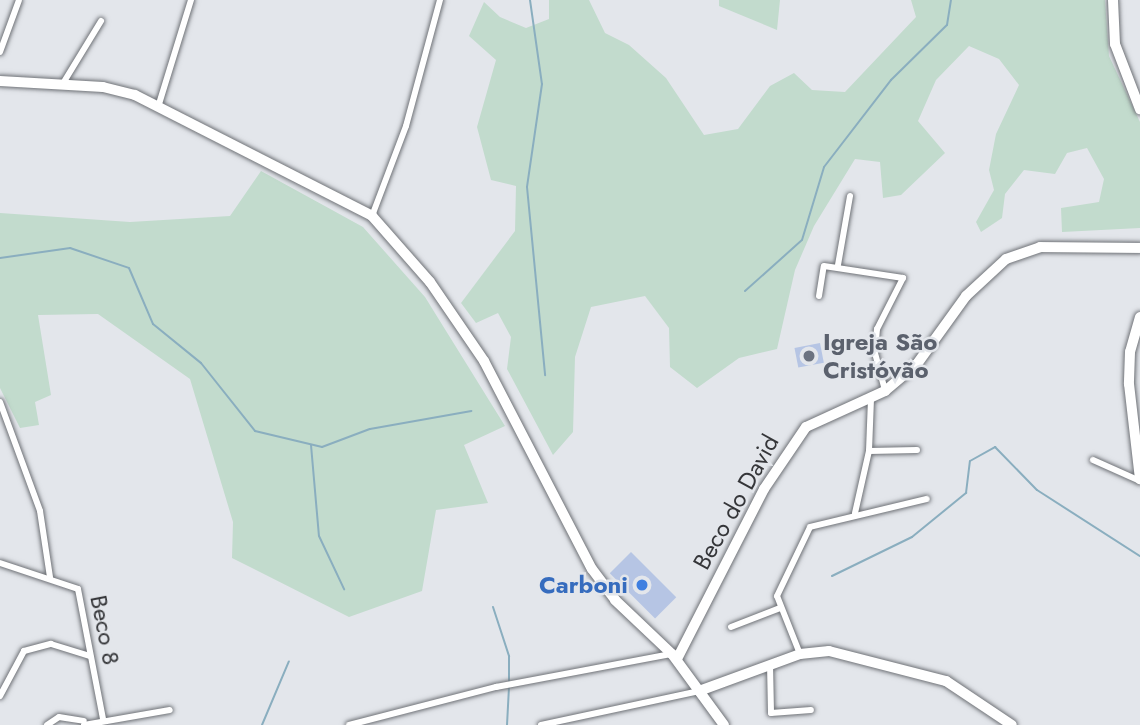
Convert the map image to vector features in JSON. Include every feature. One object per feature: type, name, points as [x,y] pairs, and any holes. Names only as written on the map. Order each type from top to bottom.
[{"type":"main road","points":[[1113,0],[1115,44],[1140,109]]},
{"type":"main road","points":[[0,81],[103,87],[159,104],[372,216],[430,282],[484,360],[592,569],[615,600],[674,656],[724,725]]},
{"type":"main road","name":"Beco do David","points":[[674,656],[790,444],[806,427],[885,391],[917,364],[966,296],[1006,259],[1040,247],[1140,248]]},
{"type":"main road","points":[[1140,317],[1130,352],[1129,384],[1140,480]]},
{"type":"main road","points":[[699,691],[800,654],[855,655],[946,681],[1012,725]]},
{"type":"street","points":[[0,52],[19,0]]},
{"type":"street","points":[[159,104],[191,0]]},
{"type":"street","points":[[372,216],[406,126],[440,0]]},
{"type":"street","points":[[62,85],[101,21]]},
{"type":"street","points":[[838,265],[850,196]]},
{"type":"street","points":[[819,296],[821,267],[838,265],[904,281],[877,329],[875,353],[885,391]]},
{"type":"street","points":[[855,513],[869,450],[871,396]]},
{"type":"street","points":[[0,402],[40,511],[50,577]]},
{"type":"street","points":[[869,450],[917,450]]},
{"type":"street","points":[[1093,460],[1140,480]]},
{"type":"street","points":[[800,654],[779,608],[777,596],[810,527],[855,513],[927,499]]},
{"type":"street","name":"Beco 8","points":[[0,563],[50,577],[80,591],[103,719]]},
{"type":"street","points":[[731,627],[779,608]]},
{"type":"street","points":[[0,696],[24,651],[51,644],[90,656]]},
{"type":"street","points":[[349,725],[496,687],[674,656]]},
{"type":"street","points":[[770,664],[771,713],[811,710]]},
{"type":"street","points":[[541,725],[699,691]]},
{"type":"street","points":[[47,725],[59,717],[84,723],[170,710]]},
{"type":"street","points":[[381,716],[383,725]]},
{"type":"green space","points":[[549,0],[589,0],[605,33],[629,45],[666,78],[704,135],[738,129],[770,86],[794,73],[812,90],[845,92],[916,17],[911,0],[1105,0],[1109,56],[1140,122],[1140,228],[1062,232],[1061,208],[1099,202],[1104,179],[1087,148],[1067,153],[1055,174],[1024,170],[1005,194],[1002,218],[981,232],[976,222],[994,190],[989,170],[996,134],[1019,85],[999,59],[969,46],[936,80],[918,121],[945,153],[901,195],[883,198],[880,162],[855,159],[814,226],[795,270],[777,349],[739,358],[697,388],[670,367],[669,328],[645,296],[591,307],[575,357],[573,432],[553,455],[507,369],[511,337],[498,313],[476,323],[461,303],[515,231],[516,186],[491,180],[477,127],[496,60],[469,36],[484,2],[500,17],[526,28],[549,19]]},
{"type":"green space","points":[[719,0],[780,0],[777,30],[719,6]]},
{"type":"green space","points":[[261,171],[363,227],[425,297],[505,426],[464,445],[488,503],[436,510],[422,591],[349,617],[232,558],[233,522],[190,379],[98,314],[38,315],[51,395],[35,402],[39,425],[20,428],[0,388],[0,213],[130,222],[230,216]]},
{"type":"building","name":"Igreja São Cristóvão","points":[[820,343],[824,363],[798,368],[794,348]]},
{"type":"building","name":"Carboni","points":[[631,552],[676,597],[655,618],[610,573]]},
{"type":"waterway","points":[[530,0],[542,84],[527,187],[545,375]]},
{"type":"waterway","points":[[745,291],[802,240],[824,167],[891,80],[947,25],[951,0]]},
{"type":"waterway","points":[[0,258],[70,248],[129,268],[153,324],[201,363],[255,431],[322,447],[370,429],[471,411]]},
{"type":"waterway","points":[[311,445],[319,536],[344,589]]},
{"type":"waterway","points":[[832,576],[912,537],[966,493],[970,461],[995,447],[1037,490],[1140,556]]},
{"type":"waterway","points":[[493,607],[509,656],[509,681]]},
{"type":"waterway","points":[[262,725],[289,661]]},
{"type":"waterway","points":[[507,725],[509,686]]},
{"type":"place","name":"Igreja São Cristóvão","points":[[809,356]]},
{"type":"place","name":"Carboni","points":[[642,585]]}]
